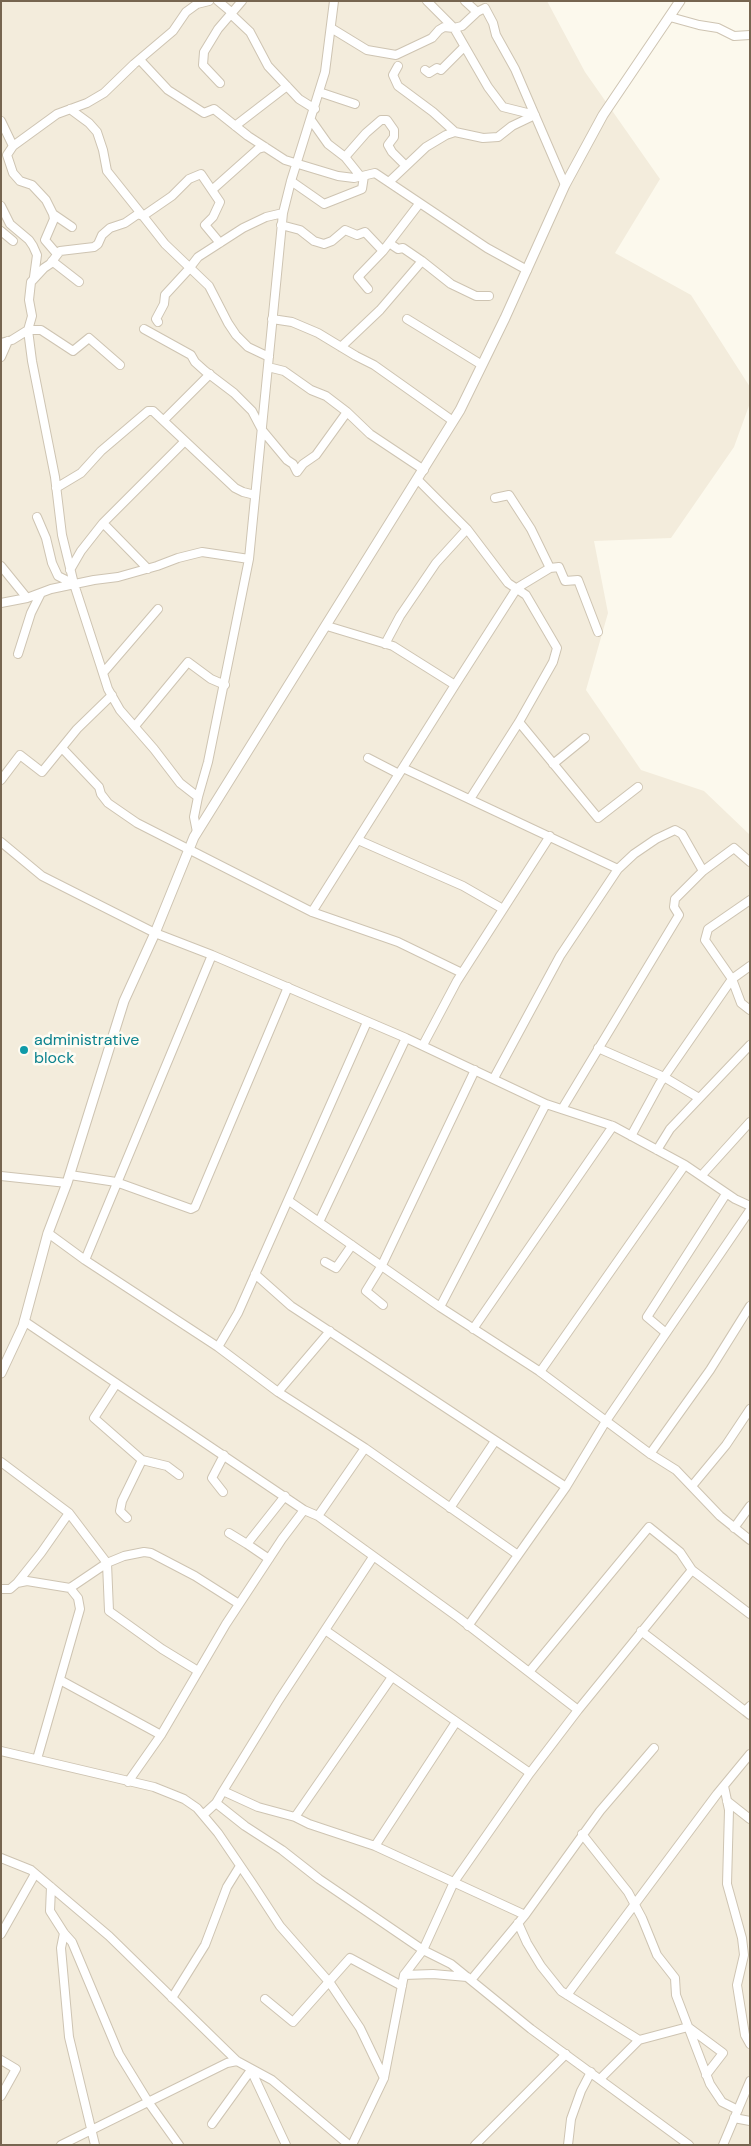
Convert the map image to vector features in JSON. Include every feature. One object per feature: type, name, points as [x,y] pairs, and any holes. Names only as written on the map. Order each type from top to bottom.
[{"type":"street","points":[[1,163],[13,146],[57,114],[87,103],[104,93],[173,31],[186,12],[198,3],[209,1]]},
{"type":"street","points":[[218,1],[250,32],[268,66],[299,99],[315,109]]},
{"type":"street","points":[[220,83],[203,65],[204,52],[218,29],[242,1]]},
{"type":"street","points":[[197,832],[194,817],[225,685],[249,560],[281,225],[290,181],[315,109],[325,72],[334,1]]},
{"type":"street","points":[[427,1],[454,28],[494,96],[503,106],[534,115]]},
{"type":"street","points":[[465,1],[477,12]]},
{"type":"street","points":[[488,1],[488,12],[496,35],[515,69],[566,185]]},
{"type":"street","points":[[1,1373],[24,1321],[48,1233],[69,1179],[124,1001],[197,832],[453,421],[482,365],[566,185],[603,115],[680,1]]},
{"type":"street","points":[[331,28],[367,50],[396,55],[426,42],[444,27],[454,28],[462,26],[483,8],[488,12]]},
{"type":"street","points":[[670,17],[718,28],[734,36],[750,35]]},
{"type":"street","points":[[425,70],[429,73],[437,68],[441,70],[464,47]]},
{"type":"street","points":[[140,60],[168,90],[204,113],[214,109],[235,126],[285,160],[338,176],[363,177],[375,174],[419,204],[464,231],[487,248],[527,270]]},
{"type":"street","points":[[398,66],[393,75],[398,86],[455,132],[483,138],[498,137],[512,126],[534,115]]},
{"type":"street","points":[[235,126],[287,86]]},
{"type":"street","points":[[320,92],[355,104]]},
{"type":"street","points":[[70,109],[89,123],[97,132],[107,171],[165,244],[209,286],[236,335],[248,347],[269,357]]},
{"type":"street","points":[[290,181],[305,189],[324,204],[362,189],[363,177],[346,156],[328,144],[311,120]]},
{"type":"street","points":[[346,156],[366,133],[381,120],[387,120],[394,130],[394,137],[388,145],[392,152],[406,166]]},
{"type":"street","points":[[1,122],[13,146]]},
{"type":"street","points":[[389,182],[426,147],[455,132]]},
{"type":"street","points":[[212,190],[258,149],[265,147]]},
{"type":"street","points":[[7,155],[12,173],[20,181],[32,186],[46,200],[54,219],[45,240],[57,254]]},
{"type":"street","points":[[143,216],[172,196],[189,179],[201,174],[220,202],[213,217],[205,225],[220,242]]},
{"type":"street","points":[[368,289],[358,277],[383,251],[419,204]]},
{"type":"street","points":[[1,207],[10,224],[30,240],[33,246],[37,255],[34,277]]},
{"type":"street","points":[[158,322],[156,319],[164,304],[165,295],[198,257],[243,228],[266,217],[283,213]]},
{"type":"street","points":[[53,214],[72,227]]},
{"type":"street","points":[[143,216],[138,214],[125,223],[110,228],[102,235],[98,244],[94,247],[63,250],[57,254],[31,282],[28,300],[32,316],[28,330],[37,393],[47,435],[56,488],[62,535],[74,584],[103,673],[120,710],[180,783],[198,797]]},
{"type":"street","points":[[281,225],[300,230],[314,242],[324,244],[332,241],[345,230],[358,235],[365,232],[383,251]]},
{"type":"street","points":[[1,231],[13,241]]},
{"type":"street","points":[[389,243],[398,249],[404,248],[451,284],[476,296],[489,296]]},
{"type":"street","points":[[52,261],[79,282]]},
{"type":"street","points":[[342,347],[380,310],[422,261]]},
{"type":"street","points":[[272,319],[292,322],[318,333],[374,365],[453,421]]},
{"type":"street","points":[[407,319],[482,365]]},
{"type":"street","points":[[144,329],[191,354],[195,362],[234,393],[252,411],[262,430],[287,460],[293,464],[297,472],[303,464],[316,455],[347,412]]},
{"type":"street","points":[[1,357],[4,342],[28,330],[41,330],[73,351],[89,338],[120,365]]},
{"type":"street","points":[[268,367],[284,371],[311,390],[326,396],[347,412],[370,434],[424,470]]},
{"type":"street","points":[[164,420],[210,374]]},
{"type":"street","points":[[56,488],[81,474],[101,451],[148,411],[153,411],[235,488],[255,495]]},
{"type":"street","points":[[70,570],[81,551],[103,523],[185,441]]},
{"type":"street","points":[[418,480],[467,529],[502,576],[526,595],[556,648],[553,662],[519,722],[470,799]]},
{"type":"street","points":[[495,498],[509,495],[531,529],[550,568]]},
{"type":"street","points":[[37,517],[58,576],[74,584]]},
{"type":"street","points":[[103,523],[148,569]]},
{"type":"street","points":[[385,644],[400,616],[436,563],[467,529]]},
{"type":"street","points":[[1,603],[27,598],[74,584],[118,577],[202,552],[249,560]]},
{"type":"street","points":[[1,566],[27,598]]},
{"type":"street","points":[[312,912],[517,588],[550,568],[559,567],[565,581],[578,580],[598,632]]},
{"type":"street","points":[[18,654],[31,613],[41,593]]},
{"type":"street","points":[[103,673],[158,610]]},
{"type":"street","points":[[327,626],[392,646],[454,685]]},
{"type":"street","points":[[135,726],[188,662],[210,679],[225,685]]},
{"type":"street","points":[[1,780],[20,755],[42,772],[77,729],[112,695]]},
{"type":"street","points":[[519,722],[598,818],[638,787]]},
{"type":"street","points":[[553,764],[585,738]]},
{"type":"street","points":[[62,748],[99,787],[101,794],[108,803],[137,823],[312,912],[398,942],[462,973]]},
{"type":"street","points":[[368,758],[470,799],[618,869]]},
{"type":"street","points":[[494,1078],[560,956],[618,869],[634,854],[656,839],[676,830],[682,834],[703,871]]},
{"type":"street","points":[[423,1045],[462,973],[550,836]]},
{"type":"street","points":[[358,840],[463,886],[503,909]]},
{"type":"street","points":[[1,842],[42,876],[155,933],[212,955],[423,1045],[546,1104],[613,1126],[685,1165],[702,1175],[726,1194],[750,1206]]},
{"type":"street","points":[[562,1109],[679,915],[674,907],[675,899],[703,871],[734,848],[750,862]]},
{"type":"street","points":[[750,900],[708,929],[705,940],[732,978],[742,1003],[750,1010]]},
{"type":"street","points":[[86,1260],[116,1182],[212,955]]},
{"type":"street","points":[[631,1136],[664,1077],[732,978],[750,966]]},
{"type":"street","points":[[1,1176],[116,1182],[190,1210],[195,1207],[288,988]]},
{"type":"street","points":[[218,1347],[238,1313],[367,1022]]},
{"type":"street","points":[[319,1222],[406,1038]]},
{"type":"street","points":[[658,1150],[670,1130],[750,1045]]},
{"type":"street","points":[[598,1048],[664,1077],[699,1098]]},
{"type":"street","points":[[383,1304],[366,1291],[382,1265],[475,1070]]},
{"type":"street","points":[[440,1307],[546,1104]]},
{"type":"street","points":[[702,1175],[750,1122]]},
{"type":"street","points":[[473,1329],[613,1126]]},
{"type":"street","points":[[540,1372],[685,1165]]},
{"type":"street","points":[[666,1333],[647,1317],[726,1194]]},
{"type":"street","points":[[289,1201],[440,1307],[540,1372],[650,1454],[676,1470],[720,1516],[750,1540]]},
{"type":"street","points":[[468,1626],[566,1487],[606,1421],[750,1210]]},
{"type":"street","points":[[48,1233],[218,1347],[278,1392],[365,1448],[518,1555]]},
{"type":"street","points":[[325,1262],[336,1268],[352,1244]]},
{"type":"street","points":[[255,1274],[291,1306],[566,1487]]},
{"type":"street","points":[[650,1454],[710,1370],[750,1306]]},
{"type":"street","points":[[24,1321],[304,1510],[318,1516],[468,1626],[578,1710]]},
{"type":"street","points":[[278,1392],[330,1331]]},
{"type":"street","points":[[116,1384],[94,1418],[142,1460],[167,1466],[178,1475]]},
{"type":"street","points":[[692,1486],[726,1445],[750,1409]]},
{"type":"street","points":[[450,1508],[496,1441]]},
{"type":"street","points":[[318,1516],[365,1448]]},
{"type":"street","points":[[223,1492],[212,1478],[224,1455]]},
{"type":"street","points":[[127,1518],[120,1511],[122,1501],[142,1460]]},
{"type":"street","points":[[1,1462],[69,1513],[107,1563],[109,1611],[162,1649],[198,1671]]},
{"type":"street","points":[[247,1544],[285,1496]]},
{"type":"street","points":[[734,1528],[750,1506]]},
{"type":"street","points":[[128,1782],[161,1736],[239,1604],[304,1510]]},
{"type":"street","points":[[2,1590],[10,1589],[18,1582],[69,1513]]},
{"type":"street","points":[[529,1672],[649,1527],[680,1552],[692,1570],[750,1614]]},
{"type":"street","points":[[229,1533],[269,1559]]},
{"type":"street","points":[[18,1582],[70,1588],[107,1563],[138,1552],[151,1553],[195,1576],[239,1604]]},
{"type":"street","points":[[203,1815],[216,1803],[373,1557]]},
{"type":"street","points":[[1,1858],[35,1874],[51,1887],[109,1936],[237,2061],[272,2080],[350,2145],[384,2078],[404,1975],[423,1950],[454,1882],[530,1773],[578,1710],[692,1570]]},
{"type":"street","points":[[37,1759],[81,1604],[70,1588]]},
{"type":"street","points":[[325,1630],[530,1773]]},
{"type":"street","points":[[641,1631],[748,1710]]},
{"type":"street","points":[[295,1817],[392,1677]]},
{"type":"street","points":[[60,1680],[161,1736]]},
{"type":"street","points":[[374,1846],[456,1722]]},
{"type":"street","points":[[469,1979],[525,1915],[582,1834],[654,1748]]},
{"type":"street","points":[[1,1751],[154,1787],[184,1798],[203,1815],[280,1926],[329,1982],[360,2028],[384,2078]]},
{"type":"street","points":[[567,1995],[717,1794],[750,1754]]},
{"type":"street","points":[[724,1786],[729,1835],[727,1884],[742,1938],[744,1955],[737,1984],[745,2035],[750,2044]]},
{"type":"street","points":[[222,1791],[258,1807],[295,1817],[308,1824],[374,1846],[525,1915]]},
{"type":"street","points":[[717,1794],[750,1819]]},
{"type":"street","points":[[216,1803],[245,1826],[423,1950],[451,1964],[531,2029],[689,2145]]},
{"type":"street","points":[[582,1834],[628,1892],[635,1904],[658,1955],[674,1978],[676,1995],[706,2075],[722,2102],[738,2110]]},
{"type":"street","points":[[172,1998],[206,1945],[227,1887],[240,1866]]},
{"type":"street","points":[[1,1934],[35,1874]]},
{"type":"street","points":[[51,1887],[50,1911],[72,1942],[119,2054],[149,2103],[179,2145]]},
{"type":"street","points":[[518,1923],[541,1966],[561,1991],[639,2040]]},
{"type":"street","points":[[64,1933],[61,1948],[69,2037],[95,2145]]},
{"type":"street","points":[[265,1999],[293,2022],[350,1958],[402,1986]]},
{"type":"street","points":[[404,1975],[433,1974],[469,1979]]},
{"type":"street","points":[[600,2078],[639,2040],[688,2027]]},
{"type":"street","points":[[688,2027],[723,2053],[706,2075]]},
{"type":"street","points":[[475,2145],[566,2054]]},
{"type":"street","points":[[1,2060],[16,2069],[1,2096]]},
{"type":"street","points":[[61,2145],[227,2063],[237,2061]]},
{"type":"street","points":[[212,2124],[251,2070]]},
{"type":"street","points":[[251,2070],[286,2145]]},
{"type":"street","points":[[568,2145],[572,2119],[581,2091],[591,2072]]},
{"type":"street","points":[[723,2145],[750,2081]]},
{"type":"street","points":[[734,2118],[750,2121]]},
{"type":"shaded area","points":[[1,1],[547,1],[585,72],[660,179],[615,253],[691,295],[750,387],[750,403],[734,447],[671,538],[594,541],[608,613],[586,690],[641,770],[704,791],[750,835],[750,2145],[1,2145]]},
{"type":"place","name":"administrative block","points":[[24,1050]]}]
